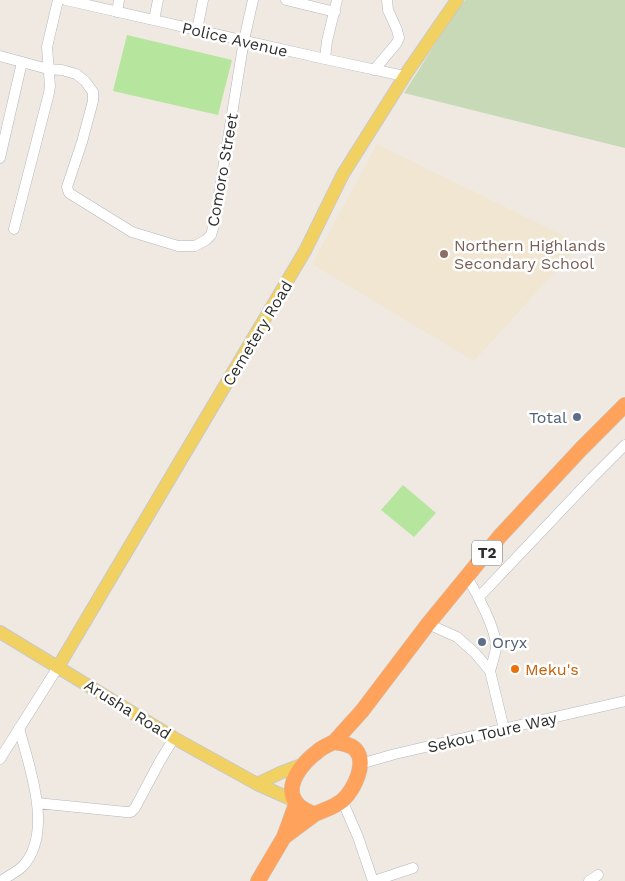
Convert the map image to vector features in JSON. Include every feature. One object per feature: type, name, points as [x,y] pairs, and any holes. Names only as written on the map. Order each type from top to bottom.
[{"type":"highway","name":"T2","points":[[258,881],[284,837],[294,802],[291,787],[296,775],[304,764],[324,746],[334,742],[362,711],[428,624],[500,536],[574,456],[625,405]]},
{"type":"highway","name":"T2","points":[[284,837],[315,814],[332,807],[342,800],[351,790],[360,764],[355,749],[362,711]]},
{"type":"highway","points":[[334,742],[346,744],[355,749]]},
{"type":"highway","points":[[294,802],[304,811],[315,814]]},
{"type":"main road","name":"Cemetery Road","points":[[58,667],[305,252],[343,174],[404,76],[457,0]]},
{"type":"main road","name":"Arusha Road","points":[[0,632],[174,738],[257,784],[294,802]]},
{"type":"main road","points":[[257,784],[304,764]]},
{"type":"street","points":[[14,229],[49,92],[47,47],[58,0]]},
{"type":"street","name":"Police Avenue","points":[[66,0],[91,3],[117,12],[404,76]]},
{"type":"street","points":[[117,12],[119,0]]},
{"type":"street","points":[[154,20],[158,0]]},
{"type":"street","points":[[197,30],[202,0]]},
{"type":"street","name":"Comoro Street","points":[[48,69],[76,74],[85,80],[92,92],[93,101],[67,187],[69,193],[132,232],[178,246],[195,246],[211,236],[214,225],[244,40],[253,0]]},
{"type":"street","points":[[289,0],[334,12]]},
{"type":"street","points":[[325,59],[327,41],[337,0]]},
{"type":"street","points":[[374,70],[399,38],[388,10],[387,0]]},
{"type":"street","points":[[0,56],[48,69]]},
{"type":"street","points":[[0,158],[22,62]]},
{"type":"street","points":[[479,597],[625,445]]},
{"type":"street","points":[[467,577],[479,597],[495,640],[496,650],[490,671]]},
{"type":"street","points":[[428,624],[456,638],[475,653],[490,671],[504,729]]},
{"type":"street","points":[[0,759],[58,667]]},
{"type":"street","name":"Sekou Toure Way","points":[[360,764],[395,754],[625,701]]},
{"type":"street","points":[[1,881],[23,867],[32,851],[37,830],[37,802],[19,728]]},
{"type":"street","points":[[37,802],[131,812],[136,808],[174,738]]},
{"type":"street","points":[[342,800],[358,837],[373,881],[413,868]]},
{"type":"street","points":[[589,881],[598,875]]},
{"type":"shaded area","name":"Northern Highlands Secondary School","points":[[377,144],[580,244],[474,361],[312,264]]},
{"type":"green space","points":[[465,0],[625,0],[625,148],[404,93]]},
{"type":"green space","points":[[127,35],[232,60],[218,115],[113,91]]},
{"type":"green space","points":[[403,485],[436,513],[414,537],[381,510]]},
{"type":"place","name":"Northern Highlands Secondary School","points":[[444,254]]},
{"type":"place","name":"Total","points":[[577,417]]},
{"type":"place","name":"Oryx","points":[[482,642]]},
{"type":"place","name":"Meku's","points":[[515,669]]}]
